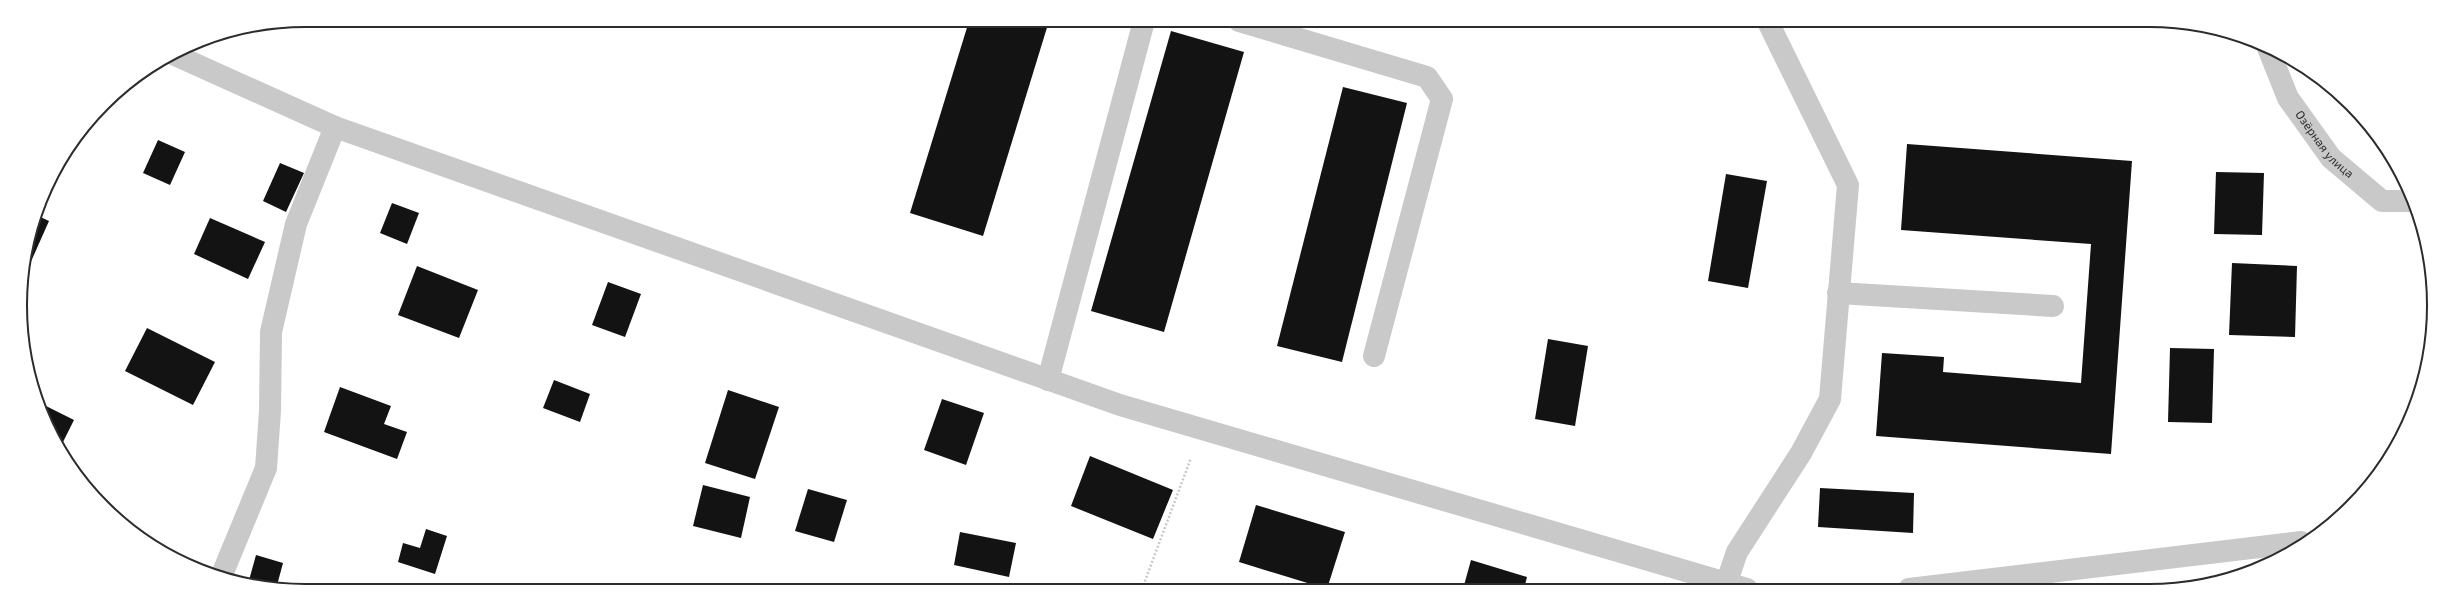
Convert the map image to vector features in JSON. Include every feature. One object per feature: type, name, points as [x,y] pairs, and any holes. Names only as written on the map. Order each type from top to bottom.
[{"type":"street","points":[[1048,380],[1142,27]]},
{"type":"street","points":[[1259,27],[1427,77],[1442,99],[1374,356]]},
{"type":"street","points":[[180,57],[335,127],[1048,380],[1202,430],[1726,584],[1737,552],[1801,453],[1830,399],[1848,185],[1770,27]]},
{"type":"street","name":"Озёрная улица","points":[[2271,56],[2288,98],[2331,158],[2382,201],[2407,201]]},
{"type":"street","points":[[223,572],[266,468],[270,411],[271,332],[296,224],[335,127]]},
{"type":"street","points":[[1838,294],[2053,306]]},
{"type":"street","points":[[1951,584],[2294,543]]},
{"type":"path","points":[[1144,584],[1202,430]]},
{"type":"building","points":[[967,27],[1047,27],[983,236],[910,213]]},
{"type":"building","points":[[1171,31],[1244,52],[1164,332],[1091,311]]},
{"type":"building","points":[[1343,87],[1407,103],[1342,362],[1277,346]]},
{"type":"building","points":[[158,140],[185,152],[170,185],[143,173]]},
{"type":"building","points":[[1907,144],[2132,161],[2111,454],[1876,436],[1882,353],[1944,357],[1943,372],[2081,383],[2091,244],[1901,230]]},
{"type":"building","points":[[280,163],[304,173],[286,212],[263,201]]},
{"type":"building","points":[[2216,172],[2264,173],[2262,235],[2214,234]]},
{"type":"building","points":[[1726,174],[1767,181],[1748,288],[1708,281]]},
{"type":"building","points":[[392,203],[419,213],[407,244],[380,233]]},
{"type":"building","points":[[41,218],[49,221],[30,264],[36,233]]},
{"type":"building","points":[[210,218],[265,242],[248,279],[194,254]]},
{"type":"building","points":[[2232,263],[2297,266],[2295,337],[2229,335]]},
{"type":"building","points":[[417,266],[478,290],[459,338],[398,315]]},
{"type":"building","points":[[608,282],[641,294],[625,337],[592,325]]},
{"type":"building","points":[[147,328],[215,362],[193,405],[125,371]]},
{"type":"building","points":[[1548,339],[1588,346],[1575,426],[1535,419]]},
{"type":"building","points":[[2170,348],[2214,349],[2212,423],[2168,422]]},
{"type":"building","points":[[554,380],[590,394],[580,422],[543,408]]},
{"type":"building","points":[[340,387],[391,406],[384,424],[407,432],[397,459],[324,432]]},
{"type":"building","points":[[728,390],[779,407],[755,479],[705,463]]},
{"type":"building","points":[[942,399],[984,413],[966,465],[924,450]]},
{"type":"building","points":[[46,406],[74,420],[63,442]]},
{"type":"building","points":[[1090,456],[1173,490],[1153,539],[1071,506]]},
{"type":"building","points":[[703,485],[750,497],[741,538],[693,526]]},
{"type":"building","points":[[1820,488],[1914,493],[1913,533],[1818,527]]},
{"type":"building","points":[[808,489],[847,500],[834,542],[795,531]]},
{"type":"building","points":[[1256,505],[1345,532],[1329,584],[1311,584],[1239,562]]},
{"type":"building","points":[[426,529],[447,536],[435,574],[398,562],[403,543],[420,548]]},
{"type":"building","points":[[960,532],[1016,543],[1009,577],[954,565]]},
{"type":"building","points":[[256,555],[283,563],[278,582],[249,579]]},
{"type":"building","points":[[1471,560],[1527,577],[1525,584],[1464,584]]}]
